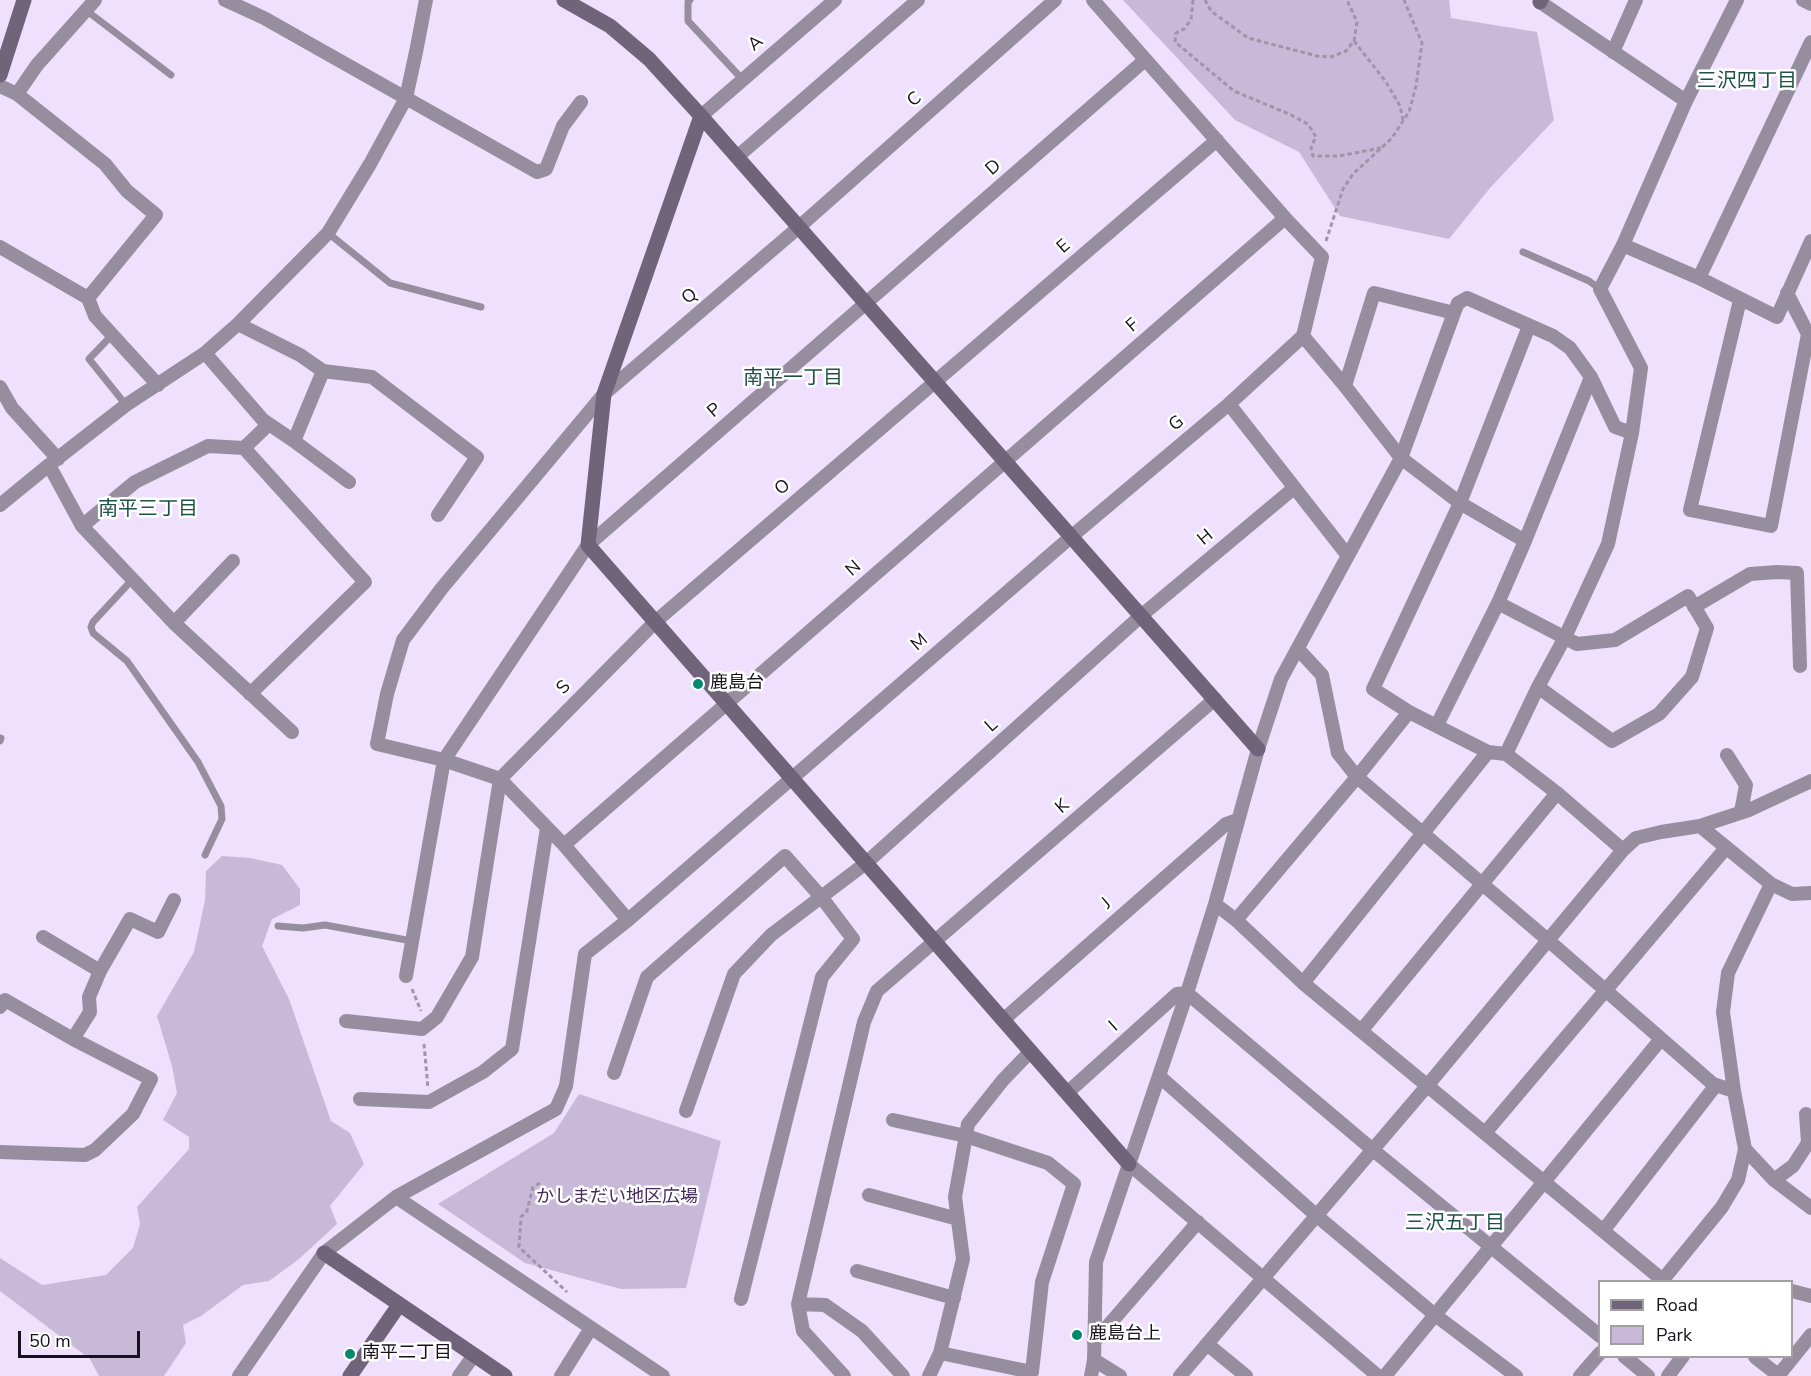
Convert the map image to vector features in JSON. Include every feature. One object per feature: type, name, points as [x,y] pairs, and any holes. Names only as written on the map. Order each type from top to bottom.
[{"type":"street","points":[[1,66],[24,0]]},
{"type":"street","points":[[225,0],[264,18],[537,172],[546,169],[563,126],[580,102]]},
{"type":"street","points":[[0,505],[126,405],[205,353],[238,324],[328,233],[370,164],[405,98],[426,0]]},
{"type":"street","points":[[564,0],[610,26],[649,59],[799,226],[1258,749]]},
{"type":"street","name":"A","points":[[701,116],[835,0]]},
{"type":"street","points":[[737,156],[918,0]]},
{"type":"street","name":"C","points":[[799,226],[1055,0]]},
{"type":"street","points":[[1093,0],[1285,219],[1322,257],[1303,336],[1401,458],[1460,503],[1525,541]]},
{"type":"street","points":[[1613,52],[1636,0]]},
{"type":"street","points":[[1506,753],[1565,637],[1608,544],[1632,433],[1641,368],[1600,289],[1623,245],[1686,101],[1737,0]]},
{"type":"street","points":[[1803,0],[1811,4]]},
{"type":"street","points":[[1540,1],[1686,101]]},
{"type":"street","points":[[17,94],[37,65],[91,5]]},
{"type":"street","points":[[1699,278],[1811,42]]},
{"type":"street","name":"D","points":[[866,303],[1146,60]]},
{"type":"street","points":[[0,86],[17,94],[105,164],[127,191],[156,215],[88,298]]},
{"type":"street","points":[[701,116],[604,394],[588,545],[1129,1164],[1378,1376]]},
{"type":"street","name":"E","points":[[935,381],[1217,140]]},
{"type":"street","name":"F","points":[[1005,461],[1285,219]]},
{"type":"street","name":"Q","points":[[444,760],[377,744],[387,694],[403,640],[442,588],[604,394],[799,226]]},
{"type":"street","points":[[1623,245],[1699,278],[1777,317],[1811,241]]},
{"type":"street","points":[[0,247],[88,298],[95,316],[158,385]]},
{"type":"street","points":[[1345,386],[1374,293],[1454,313]]},
{"type":"street","points":[[1740,300],[1690,510],[1771,526],[1808,334],[1787,293]]},
{"type":"street","points":[[1090,1376],[1094,1360],[1096,1262],[1187,993],[1215,904],[1258,749],[1281,679],[1401,458],[1458,303],[1467,298],[1552,336],[1570,348],[1591,377],[1615,427],[1632,433]]},
{"type":"street","name":"P","points":[[444,760],[588,545],[866,303]]},
{"type":"street","points":[[238,324],[300,355],[323,371],[372,378],[477,457],[438,515]]},
{"type":"street","points":[[1529,326],[1460,503],[1373,689],[1409,712],[1488,752],[1506,753],[1623,850]]},
{"type":"street","name":"G","points":[[1072,536],[1229,404],[1303,336]]},
{"type":"street","points":[[205,353],[264,420],[349,482]]},
{"type":"street","points":[[294,441],[323,371]]},
{"type":"street","points":[[1437,725],[1498,603],[1591,377]]},
{"type":"street","name":"O","points":[[655,622],[935,381]]},
{"type":"street","points":[[0,387],[12,408],[53,462],[82,526],[174,623],[292,732]]},
{"type":"street","points":[[1229,404],[1348,556]]},
{"type":"street","points":[[244,448],[269,424]]},
{"type":"street","points":[[82,526],[135,482],[208,446],[244,448],[365,582],[250,694]]},
{"type":"street","name":"N","points":[[564,845],[1005,461]]},
{"type":"street","name":"H","points":[[1142,615],[1294,488]]},
{"type":"street","name":"M","points":[[239,1376],[324,1253],[396,1197],[556,1109],[566,1086],[585,954],[628,920],[1072,536]]},
{"type":"street","points":[[174,623],[233,561]]},
{"type":"street","points":[[1694,607],[1750,574],[1797,573],[1800,666]]},
{"type":"street","points":[[1498,603],[1577,644],[1615,640],[1688,596],[1707,628],[1692,677],[1659,714],[1612,741],[1538,687]]},
{"type":"street","name":"L","points":[[686,1111],[734,974],[771,935],[866,863],[1142,615]]},
{"type":"street","name":"S","points":[[500,779],[655,622]]},
{"type":"street","points":[[1299,649],[1322,675],[1338,753],[1357,777],[1713,1084],[1734,1091]]},
{"type":"street","name":"K","points":[[798,1304],[864,1022],[877,991],[1215,699]]},
{"type":"street","points":[[1236,920],[1409,712]]},
{"type":"street","points":[[1303,983],[1488,752]]},
{"type":"street","points":[[1727,755],[1746,785],[1741,812]]},
{"type":"street","points":[[406,976],[444,760],[500,779],[564,845],[628,920]]},
{"type":"street","points":[[346,1021],[425,1027],[437,1017],[472,957],[500,779]]},
{"type":"street","points":[[1180,1376],[1427,1086],[1623,850],[1636,838],[1661,831],[1700,826],[1741,812],[1811,781]]},
{"type":"street","points":[[1361,1031],[1557,793]]},
{"type":"street","name":"J","points":[[1003,1020],[1226,824],[1237,820]]},
{"type":"street","points":[[1700,826],[1725,849],[1771,884],[1792,894],[1811,893]]},
{"type":"street","points":[[360,1099],[429,1101],[483,1072],[512,1049],[547,828]]},
{"type":"street","points":[[1485,1133],[1725,849]]},
{"type":"street","points":[[614,1073],[647,977],[785,856],[822,897],[853,939],[822,977],[741,1299]]},
{"type":"street","points":[[1664,1280],[1722,1207],[1738,1180],[1745,1149],[1723,1012],[1728,973],[1771,884]]},
{"type":"street","points":[[73,1039],[90,1012],[89,997],[100,971],[130,919],[158,932],[174,900]]},
{"type":"street","points":[[1215,904],[1236,920],[1303,983],[1662,1280]]},
{"type":"street","points":[[43,937],[100,971]]},
{"type":"street","points":[[1187,993],[1598,1335]]},
{"type":"street","name":"I","points":[[1067,1093],[1176,994],[1187,993]]},
{"type":"street","points":[[0,1007],[5,1000],[73,1039],[151,1079],[133,1114],[95,1150],[85,1155],[0,1152]]},
{"type":"street","points":[[1384,1376],[1661,1039]]},
{"type":"street","points":[[929,1376],[940,1353],[963,1259],[955,1197],[968,1124],[1003,1080],[1030,1051]]},
{"type":"street","points":[[1159,1076],[1317,1216],[1435,1315],[1516,1376]]},
{"type":"street","points":[[1603,1231],[1716,1085]]},
{"type":"street","points":[[1774,1180],[1793,1166],[1808,1143],[1806,1114]]},
{"type":"street","points":[[893,1120],[966,1136],[1048,1163],[1074,1185],[1042,1282],[1032,1372],[940,1353]]},
{"type":"street","points":[[1745,1149],[1774,1180],[1811,1208]]},
{"type":"street","points":[[869,1195],[958,1219]]},
{"type":"street","points":[[396,1197],[663,1376]]},
{"type":"street","points":[[1094,1342],[1198,1222]]},
{"type":"street","points":[[324,1253],[505,1376]]},
{"type":"street","points":[[857,1271],[954,1298]]},
{"type":"street","points":[[1793,1291],[1811,1296]]},
{"type":"street","points":[[844,1376],[803,1331],[798,1304],[825,1305],[853,1324],[903,1376]]},
{"type":"street","points":[[350,1376],[399,1305]]},
{"type":"street","points":[[561,1376],[591,1328]]},
{"type":"street","points":[[1793,1357],[1811,1335]]},
{"type":"street","points":[[1208,1344],[1246,1376]]},
{"type":"street","points":[[1580,1376],[1598,1354]]},
{"type":"street","points":[[459,1376],[474,1355]]},
{"type":"street","points":[[1626,1358],[1648,1376]]},
{"type":"street","points":[[1668,1376],[1682,1358]]},
{"type":"street","points":[[1756,1358],[1778,1376],[1792,1358]]},
{"type":"street","points":[[1094,1360],[1120,1376]]},
{"type":"lane","points":[[690,0],[688,2],[688,21],[743,80]]},
{"type":"lane","points":[[91,5],[171,75]]},
{"type":"lane","points":[[328,233],[390,283],[482,307]]},
{"type":"lane","points":[[1523,252],[1589,281],[1600,289]]},
{"type":"lane","points":[[112,335],[89,359],[126,405]]},
{"type":"lane","points":[[132,580],[91,627],[93,633],[127,661],[198,762],[221,806],[222,819],[205,855]]},
{"type":"lane","points":[[278,926],[303,928],[325,925],[412,941]]},
{"type":"path","points":[[1193,0],[1191,20],[1184,29],[1176,33],[1175,42],[1234,91],[1308,124],[1316,137],[1311,147],[1313,156],[1339,156],[1381,148]]},
{"type":"path","points":[[1204,0],[1211,11],[1248,38],[1317,56],[1331,57],[1346,51],[1354,41],[1357,22],[1347,0]]},
{"type":"path","points":[[1322,257],[1330,224],[1343,189],[1353,174],[1392,138],[1409,112],[1416,86],[1422,43],[1404,0]]},
{"type":"path","points":[[1354,41],[1386,82],[1400,106],[1403,121]]},
{"type":"path","points":[[406,976],[425,1027],[429,1101]]},
{"type":"path","points":[[540,1183],[533,1187],[527,1211],[521,1217],[519,1247],[569,1294]]},
{"type":"green space","points":[[1123,0],[1449,0],[1451,18],[1537,32],[1554,120],[1490,188],[1449,239],[1340,216],[1299,152],[1235,120]]},
{"type":"green space","points":[[222,856],[250,858],[282,865],[300,889],[300,905],[272,919],[262,946],[289,999],[331,1121],[350,1133],[364,1164],[330,1206],[337,1224],[299,1259],[269,1281],[243,1285],[201,1316],[183,1325],[186,1343],[164,1376],[99,1376],[90,1359],[0,1291],[0,1258],[42,1285],[106,1275],[133,1248],[140,1224],[137,1207],[189,1149],[189,1137],[163,1120],[177,1093],[172,1066],[157,1016],[194,952],[205,900],[206,871]]},
{"type":"green space","name":"かしまだい地区広場","points":[[579,1094],[721,1141],[686,1288],[621,1289],[525,1263],[438,1204],[554,1133]]},
{"type":"place","name":"鹿島台","points":[[698,684]]},
{"type":"place","name":"鹿島台上","points":[[1077,1335]]},
{"type":"place","name":"南平二丁目","points":[[350,1354]]},
{"type":"district","name":"三沢四丁目","points":[[1747,82]]},
{"type":"district","name":"南平一丁目","points":[[793,379]]},
{"type":"district","name":"南平三丁目","points":[[148,510]]},
{"type":"district","name":"三沢五丁目","points":[[1455,1224]]}]
